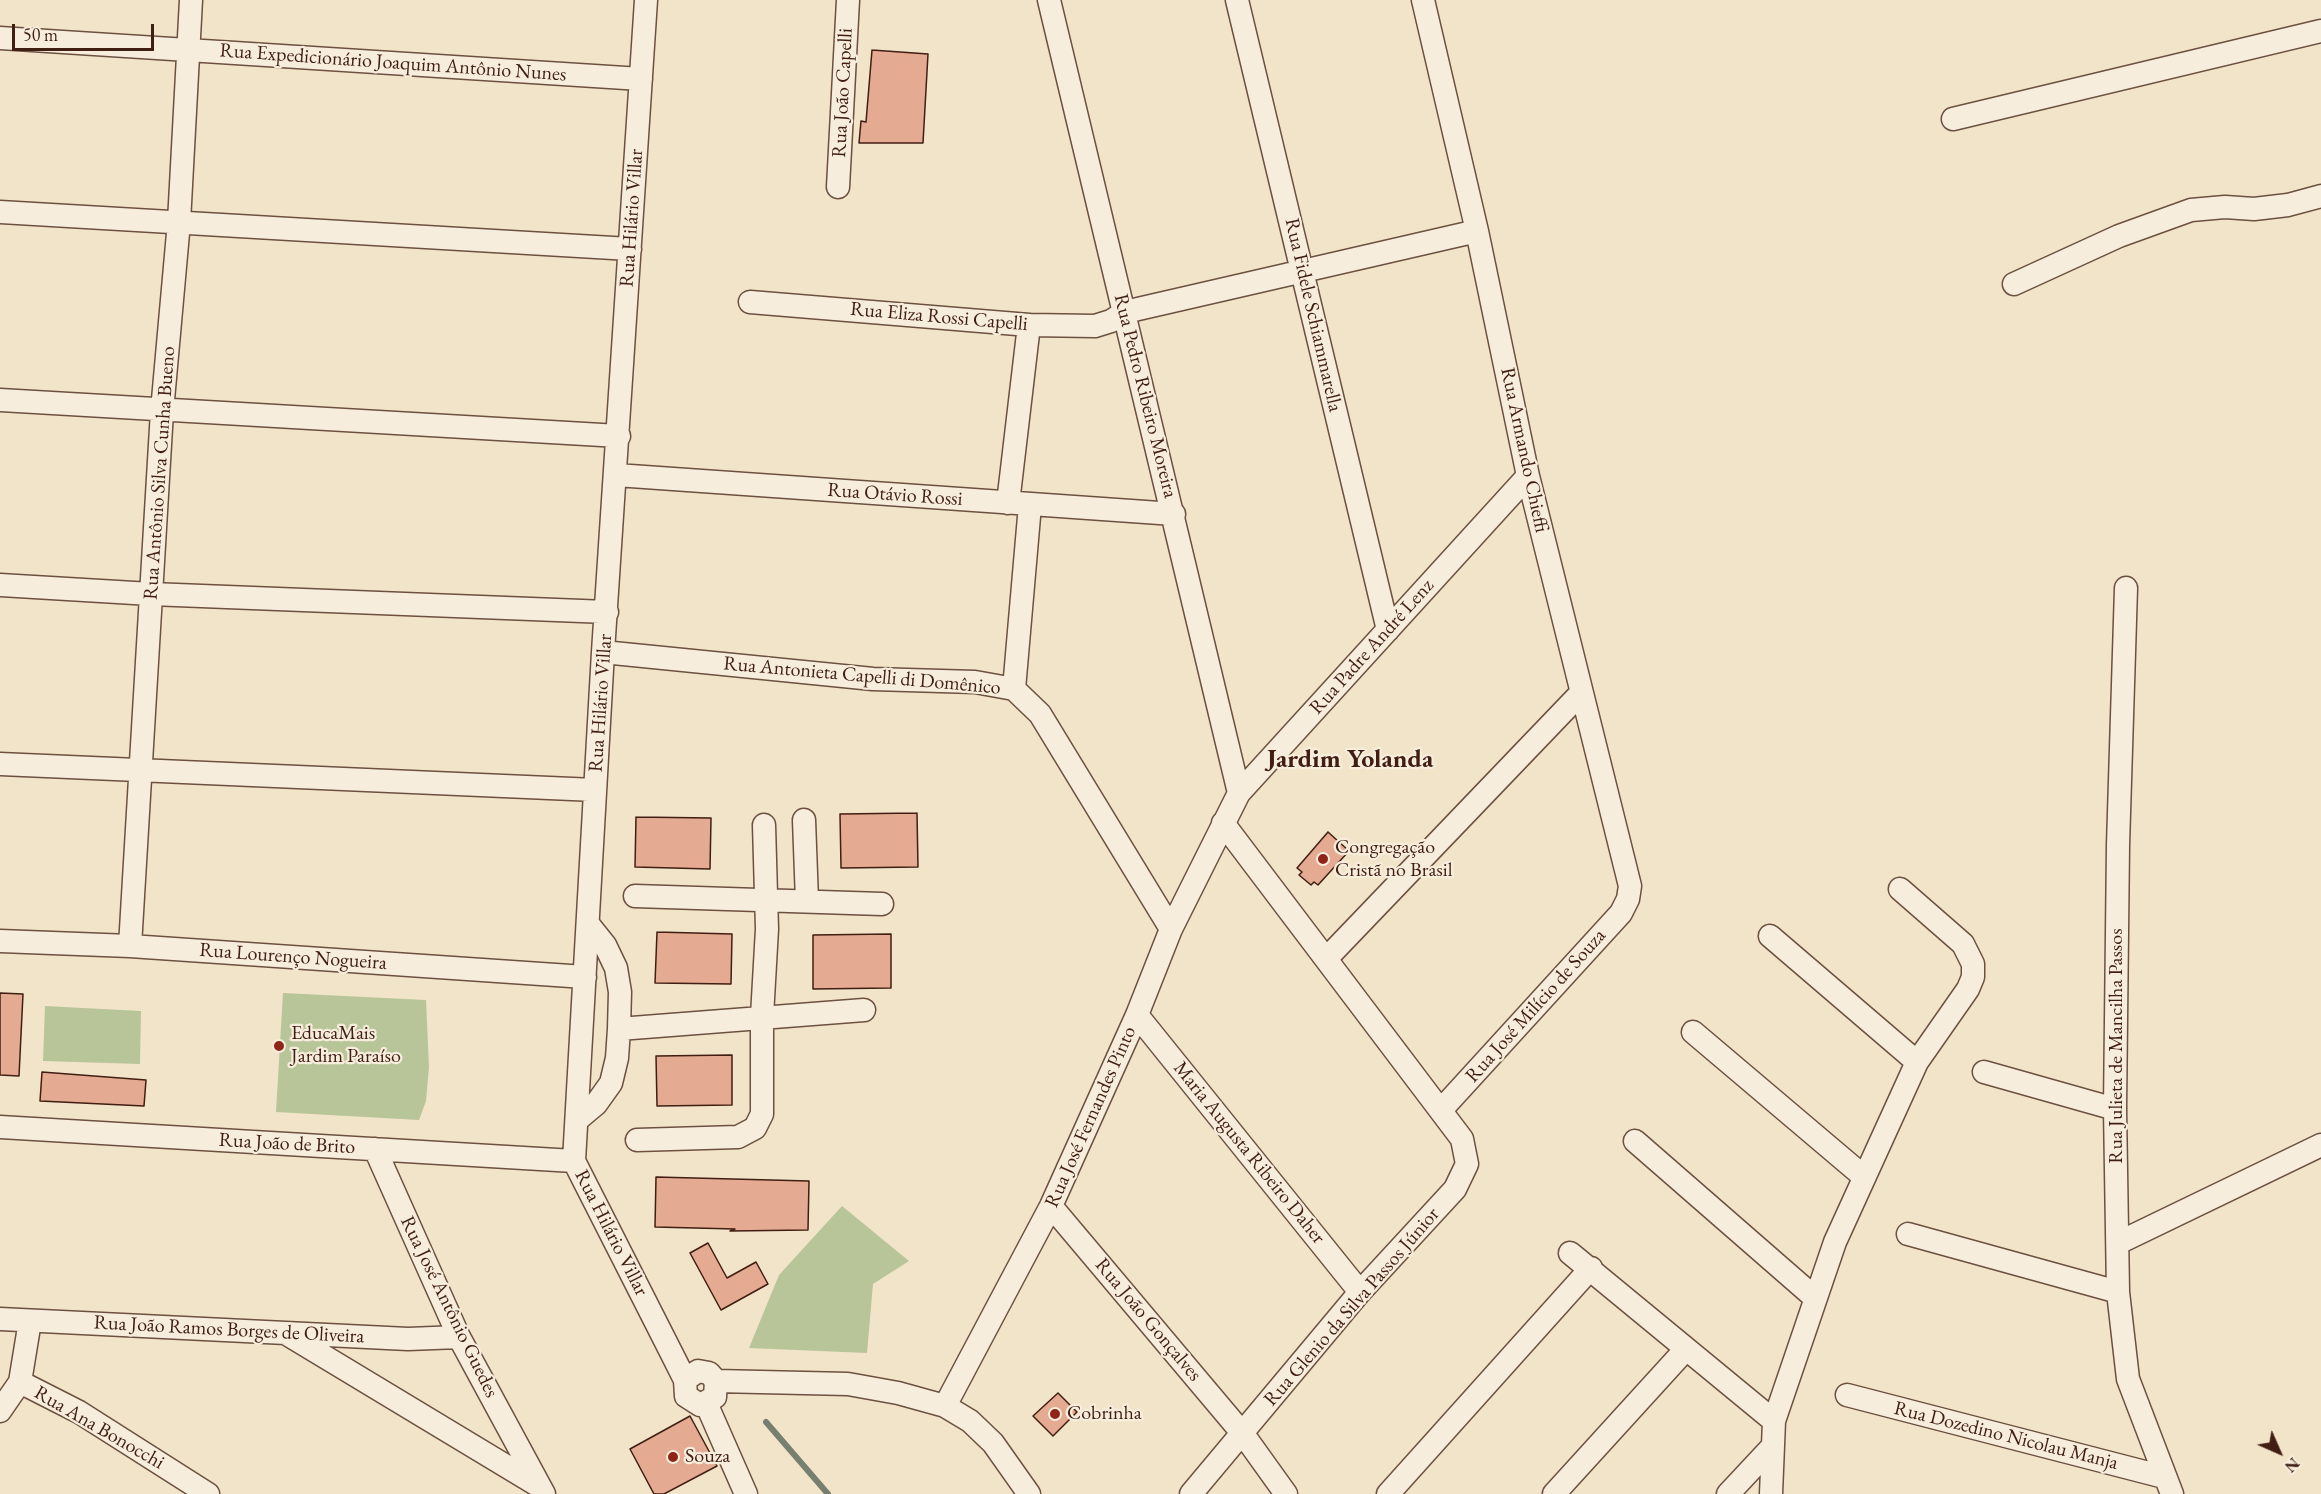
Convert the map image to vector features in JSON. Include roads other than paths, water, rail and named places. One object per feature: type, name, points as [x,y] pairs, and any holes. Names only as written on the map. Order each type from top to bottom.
[{"type":"street","name":"Rua Antônio Silva Cunha Bueno","points":[[130,946],[162,411],[179,222],[191,0]]},
{"type":"street","name":"Rua Hilário Villar","points":[[646,0],[603,652],[574,1161],[685,1380],[684,1391],[689,1400],[700,1404],[706,1403]]},
{"type":"street","name":"Rua João Capelli","points":[[838,187],[848,0]]},
{"type":"street","name":"Rua Pedro Ribeiro Moreira","points":[[1049,0],[1239,793]]},
{"type":"street","name":"Rua Fidele Schiammarella","points":[[1237,0],[1388,630]]},
{"type":"street","name":"Rua Armando Chieffi","points":[[1424,0],[1477,231],[1528,476],[1580,694],[1630,886],[1628,899]]},
{"type":"street","points":[[1953,119],[2321,31]]},
{"type":"street","name":"Rua Expedicionário Joaquim Antônio Nunes","points":[[0,38],[641,79]]},
{"type":"street","points":[[2014,284],[2119,236],[2191,210],[2225,207],[2254,209],[2288,205],[2321,196]]},
{"type":"street","points":[[0,212],[630,249]]},
{"type":"street","name":"Rua Eliza Rossi Capelli","points":[[750,302],[1029,325],[1095,326],[1111,321],[1125,312],[1477,231]]},
{"type":"street","points":[[1014,689],[1019,504],[1029,325]]},
{"type":"street","points":[[0,400],[619,436]]},
{"type":"street","name":"Rua Otávio Rossi","points":[[616,475],[1174,514]]},
{"type":"street","name":"Rua Padre André Lenz","points":[[1223,823],[1239,793],[1528,476]]},
{"type":"street","points":[[0,585],[151,594],[607,612]]},
{"type":"street","name":"Rua Julieta de Mancilha Passos","points":[[2126,588],[2118,845],[2115,1109],[2118,1292],[2128,1379],[2168,1485]]},
{"type":"street","name":"Rua Antonieta Capelli di Domênico","points":[[603,652],[873,679],[975,682],[1014,689],[1040,714],[1171,929]]},
{"type":"street","points":[[1326,958],[1580,694]]},
{"type":"street","points":[[0,764],[595,790]]},
{"type":"street","points":[[804,820],[807,901]]},
{"type":"street","name":"Rua José Fernandes Pinto","points":[[945,1406],[1052,1206],[1137,1015],[1171,929],[1223,823]]},
{"type":"street","name":"Rua Glenio da Silva Passos Júnior","points":[[1191,1494],[1244,1434],[1360,1292],[1455,1189],[1467,1164],[1462,1138],[1223,823]]},
{"type":"street","points":[[637,1140],[738,1137],[755,1128],[762,1113],[762,1016],[767,898],[764,825]]},
{"type":"street","points":[[1771,1494],[1771,1448],[1774,1421],[1814,1297],[1863,1176],[1917,1062],[1968,989],[1973,977],[1973,964],[1963,944],[1900,889]]},
{"type":"street","points":[[635,896],[767,898],[882,904]]},
{"type":"street","name":"Rua José Milício de Souza","points":[[1441,1110],[1615,919],[1628,899]]},
{"type":"street","points":[[577,1120],[596,1104],[611,1083],[617,1058],[619,1029],[620,992],[616,968],[605,945],[588,925]]},
{"type":"street","points":[[1770,936],[1917,1062]]},
{"type":"street","name":"Rua Lourenço Nogueira","points":[[0,941],[130,946],[585,977]]},
{"type":"street","points":[[619,1029],[762,1016],[864,1010]]},
{"type":"street","name":"Maria Augusta Ribeiro Daher","points":[[1137,1015],[1360,1292]]},
{"type":"street","points":[[1693,1032],[1863,1176]]},
{"type":"street","points":[[1984,1072],[2115,1109]]},
{"type":"street","name":"Rua João de Brito","points":[[0,1127],[574,1161]]},
{"type":"street","points":[[1635,1140],[1814,1297]]},
{"type":"street","points":[[2118,1243],[2321,1145]]},
{"type":"street","name":"Rua José Antônio Guedes","points":[[375,1149],[459,1337],[543,1491]]},
{"type":"street","name":"Rua João Gonçalves","points":[[1052,1206],[1244,1434],[1286,1494]]},
{"type":"street","points":[[1908,1234],[2118,1292]]},
{"type":"street","points":[[1570,1252],[1774,1421]]},
{"type":"street","points":[[1388,1494],[1591,1268]]},
{"type":"street","name":"Rua João Ramos Borges de Oliveira","points":[[0,1319],[408,1339],[459,1337]]},
{"type":"street","points":[[0,1412],[20,1382],[30,1321]]},
{"type":"street","points":[[284,1332],[543,1491]]},
{"type":"street","points":[[1554,1494],[1686,1349]]},
{"type":"street","points":[[685,1380],[693,1373],[704,1371],[716,1381],[848,1384],[898,1393],[945,1406],[970,1420],[993,1443],[1029,1494]]},
{"type":"street","points":[[716,1381],[715,1396],[706,1403],[746,1494]]},
{"type":"street","name":"Rua Ana Bonocchi","points":[[20,1382],[79,1412],[208,1494]]},
{"type":"street","name":"Rua Dozedino Nicolau Manja","points":[[1847,1395],[2168,1485]]},
{"type":"street","points":[[1728,1494],[1771,1448]]},
{"type":"waterway","points":[[766,1422],[828,1494]]},
{"type":"place","name":"Congregação Cristã no Brasil","points":[[1323,859]]},
{"type":"place","name":"EducaMais Jardim Paraíso","points":[[279,1046]]},
{"type":"place","name":"Cobrinha","points":[[1055,1414]]},
{"type":"place","name":"Souza","points":[[673,1457]]},
{"type":"district","name":"Jardim Yolanda","points":[[1350,760]]}]
